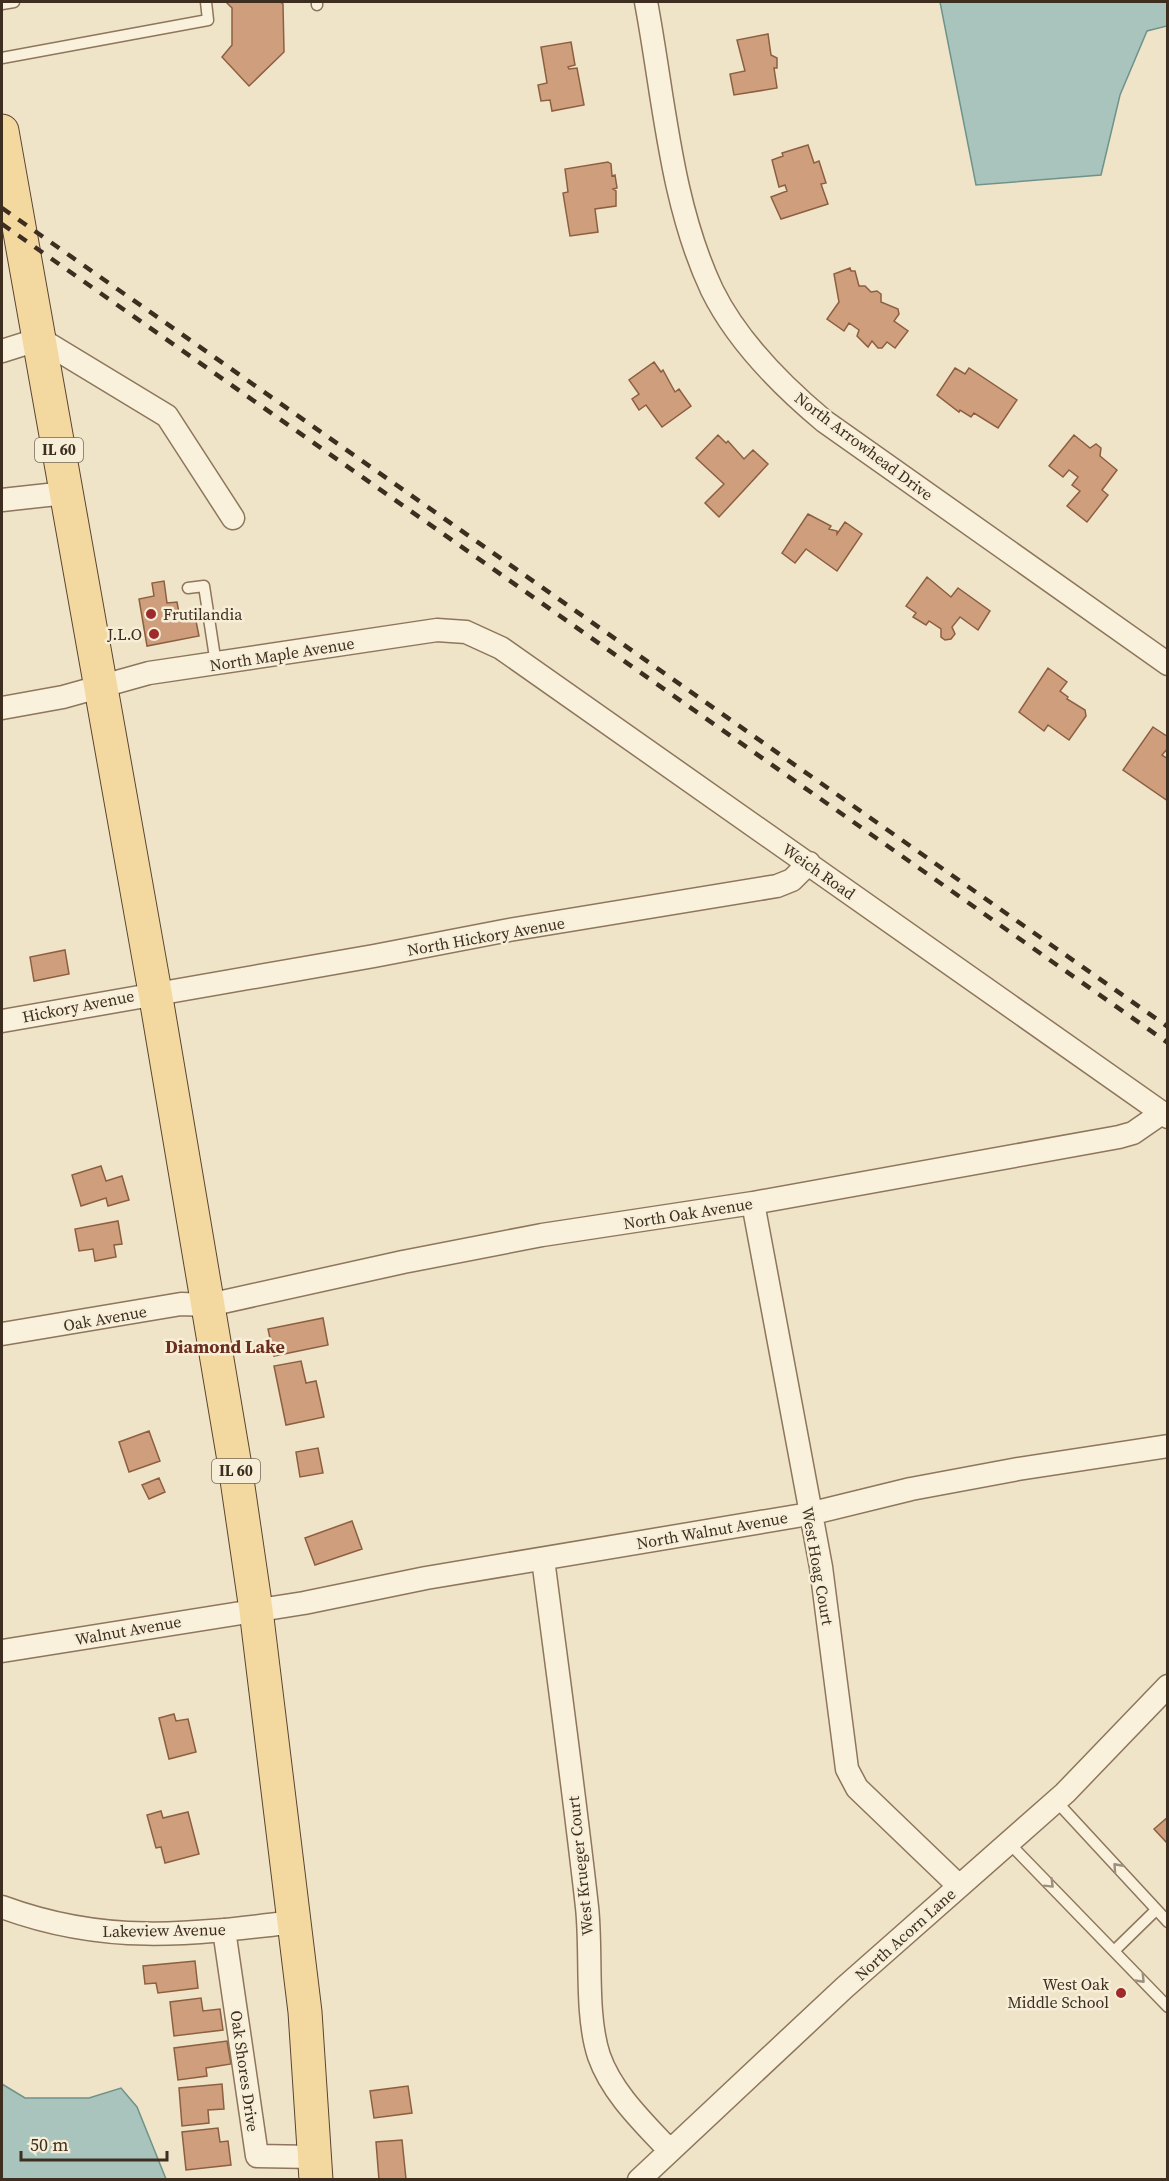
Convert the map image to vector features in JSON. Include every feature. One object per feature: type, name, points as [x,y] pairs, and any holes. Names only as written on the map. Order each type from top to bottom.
[{"type":"main road","name":"IL 60","points":[[2,131],[209,1305],[256,1610],[304,2012],[315,2168]]},
{"type":"street","name":"North Arrowhead Drive","points":[[646,2],[683,206],[713,292],[741,334],[789,391],[824,421],[1167,664]]},
{"type":"street","points":[[2,351],[40,339],[167,416],[232,518]]},
{"type":"street","points":[[2,500],[66,493]]},
{"type":"street","name":"North Maple Avenue","points":[[2,708],[99,688],[148,673],[437,630],[466,632]]},
{"type":"street","name":"Weich Road","points":[[466,632],[501,648],[1165,1115]]},
{"type":"street","name":"North Hickory Avenue","points":[[155,992],[777,886],[792,880],[809,863]]},
{"type":"street","name":"Hickory Avenue","points":[[2,1020],[155,992]]},
{"type":"street","name":"North Oak Avenue","points":[[209,1305],[403,1262],[542,1235],[753,1203],[1119,1137],[1133,1133],[1165,1115]]},
{"type":"street","name":"West Hoag Court","points":[[753,1203],[809,1514],[821,1567],[847,1768],[858,1788],[959,1886]]},
{"type":"street","name":"Oak Avenue","points":[[2,1334],[181,1304],[209,1305]]},
{"type":"street","name":"North Walnut Avenue","points":[[256,1610],[809,1514],[911,1489],[1007,1471],[1167,1446]]},
{"type":"street","name":"West Krueger Court","points":[[543,1559],[587,1909],[593,2022],[599,2055],[610,2081],[639,2119],[669,2150]]},
{"type":"street","name":"Walnut Avenue","points":[[2,1651],[256,1610]]},
{"type":"street","name":"North Acorn Lane","points":[[639,2180],[959,1886],[1056,1801],[1167,1686]]},
{"type":"street","name":"Lakeview Avenue","points":[[2,1907],[43,1922],[83,1930],[129,1934],[224,1930],[294,1922]]},
{"type":"street","name":"Oak Shores Drive","points":[[224,1930],[257,2156],[315,2168]]},
{"type":"lane","points":[[2,4],[14,2]]},
{"type":"lane","points":[[2,58],[208,20],[206,2]]},
{"type":"lane","points":[[188,588],[204,586],[216,664]]},
{"type":"lane","points":[[1056,1801],[1167,1922]]},
{"type":"lane","points":[[1009,1842],[1167,2007]]},
{"type":"lane","points":[[1114,1952],[1156,1910]]},
{"type":"water","points":[[940,2],[1167,2],[1167,26],[1147,31],[1120,95],[1101,175],[976,185]]},
{"type":"water","points":[[2,2084],[25,2098],[89,2098],[121,2088],[137,2107],[166,2179],[2,2179]]},
{"type":"building","points":[[226,2],[280,2],[283,4],[284,52],[249,86],[222,57],[232,45],[232,8]]},
{"type":"building","points":[[768,34],[771,55],[777,58],[777,68],[774,68],[777,88],[734,95],[730,74],[745,71],[737,40]]},
{"type":"building","points":[[571,42],[575,65],[568,67],[569,69],[577,68],[584,105],[552,111],[550,100],[541,101],[538,85],[547,83],[541,47]]},
{"type":"building","points":[[808,145],[814,163],[819,161],[826,183],[821,184],[828,204],[781,219],[771,197],[787,191],[785,185],[779,187],[772,160],[783,156],[782,153]]},
{"type":"building","points":[[608,162],[611,164],[612,176],[615,175],[617,188],[613,189],[616,191],[616,206],[595,209],[598,232],[570,236],[563,193],[568,192],[565,169]]},
{"type":"building","points":[[850,268],[851,271],[855,271],[859,286],[865,286],[871,292],[877,291],[881,294],[881,302],[898,309],[899,314],[894,321],[908,331],[895,348],[887,342],[882,348],[878,348],[872,341],[868,347],[857,336],[859,330],[849,323],[844,331],[827,319],[839,302],[834,274]]},
{"type":"building","points":[[654,362],[661,372],[663,370],[675,392],[679,389],[691,406],[662,427],[646,405],[639,410],[632,399],[639,394],[629,380]]},
{"type":"building","points":[[955,368],[965,374],[969,368],[1017,400],[998,428],[974,413],[971,417],[960,410],[959,412],[937,395]]},
{"type":"building","points":[[718,435],[726,443],[728,441],[744,459],[753,450],[768,464],[719,517],[705,503],[724,484],[696,458]]},
{"type":"building","points":[[1074,435],[1090,448],[1096,444],[1101,448],[1100,456],[1117,470],[1102,490],[1108,495],[1087,522],[1067,506],[1080,491],[1072,485],[1078,477],[1069,470],[1063,477],[1049,466]]},
{"type":"building","points":[[808,514],[831,526],[829,529],[837,531],[837,534],[845,522],[862,534],[837,571],[806,549],[795,563],[782,553]]},
{"type":"building","points":[[927,577],[951,597],[958,588],[990,611],[978,630],[960,617],[952,627],[955,634],[951,639],[945,640],[941,637],[941,629],[929,621],[926,625],[913,617],[916,613],[906,606]]},
{"type":"building","points":[[164,581],[167,603],[177,602],[179,613],[175,614],[177,619],[195,616],[199,636],[147,646],[139,599],[154,596],[152,583]]},
{"type":"building","points":[[1048,668],[1067,682],[1060,691],[1068,697],[1067,699],[1085,710],[1086,716],[1069,740],[1048,725],[1044,731],[1019,712]]},
{"type":"building","points":[[1153,727],[1168,737],[1168,748],[1162,755],[1168,759],[1168,801],[1123,770]]},
{"type":"building","points":[[65,950],[69,974],[34,981],[30,957]]},
{"type":"building","points":[[101,1166],[106,1181],[122,1176],[129,1200],[108,1206],[106,1198],[81,1206],[72,1175]]},
{"type":"building","points":[[118,1221],[122,1244],[114,1245],[116,1257],[95,1261],[93,1249],[79,1251],[75,1229]]},
{"type":"building","points":[[323,1318],[328,1345],[274,1356],[268,1329]]},
{"type":"building","points":[[301,1361],[306,1383],[316,1381],[324,1417],[286,1425],[274,1366]]},
{"type":"building","points":[[149,1431],[160,1461],[129,1472],[119,1442]]},
{"type":"building","points":[[318,1448],[323,1473],[300,1477],[296,1452]]},
{"type":"building","points":[[159,1478],[165,1492],[149,1499],[142,1485]]},
{"type":"building","points":[[352,1521],[362,1549],[315,1565],[305,1538]]},
{"type":"building","points":[[174,1714],[176,1721],[188,1719],[196,1752],[169,1759],[159,1718]]},
{"type":"building","points":[[161,1811],[163,1818],[188,1812],[199,1854],[165,1863],[161,1847],[156,1848],[147,1815]]},
{"type":"building","points":[[1168,1817],[1168,1844],[1154,1829]]},
{"type":"building","points":[[195,1961],[198,1988],[158,1993],[156,1983],[145,1984],[143,1966]]},
{"type":"building","points":[[201,1998],[203,2011],[220,2009],[223,2030],[174,2036],[170,2002]]},
{"type":"building","points":[[227,2041],[231,2064],[206,2068],[207,2076],[178,2080],[174,2048]]},
{"type":"building","points":[[222,2084],[224,2109],[208,2110],[209,2123],[182,2126],[179,2088]]},
{"type":"building","points":[[408,2086],[412,2113],[374,2118],[370,2091]]},
{"type":"building","points":[[218,2128],[220,2142],[228,2141],[231,2165],[186,2170],[182,2132]]},
{"type":"building","points":[[402,2140],[406,2179],[379,2180],[376,2142]]},
{"type":"railway","points":[[2,208],[1168,1027]]},
{"type":"railway","points":[[2,224],[1168,1043]]},
{"type":"place","name":"Frutilandia","points":[[151,614]]},
{"type":"place","name":"J.L.O","points":[[154,634]]},
{"type":"place","name":"West Oak Middle School","points":[[1121,1993]]},
{"type":"district","name":"Diamond Lake","points":[[225,1347]]}]
